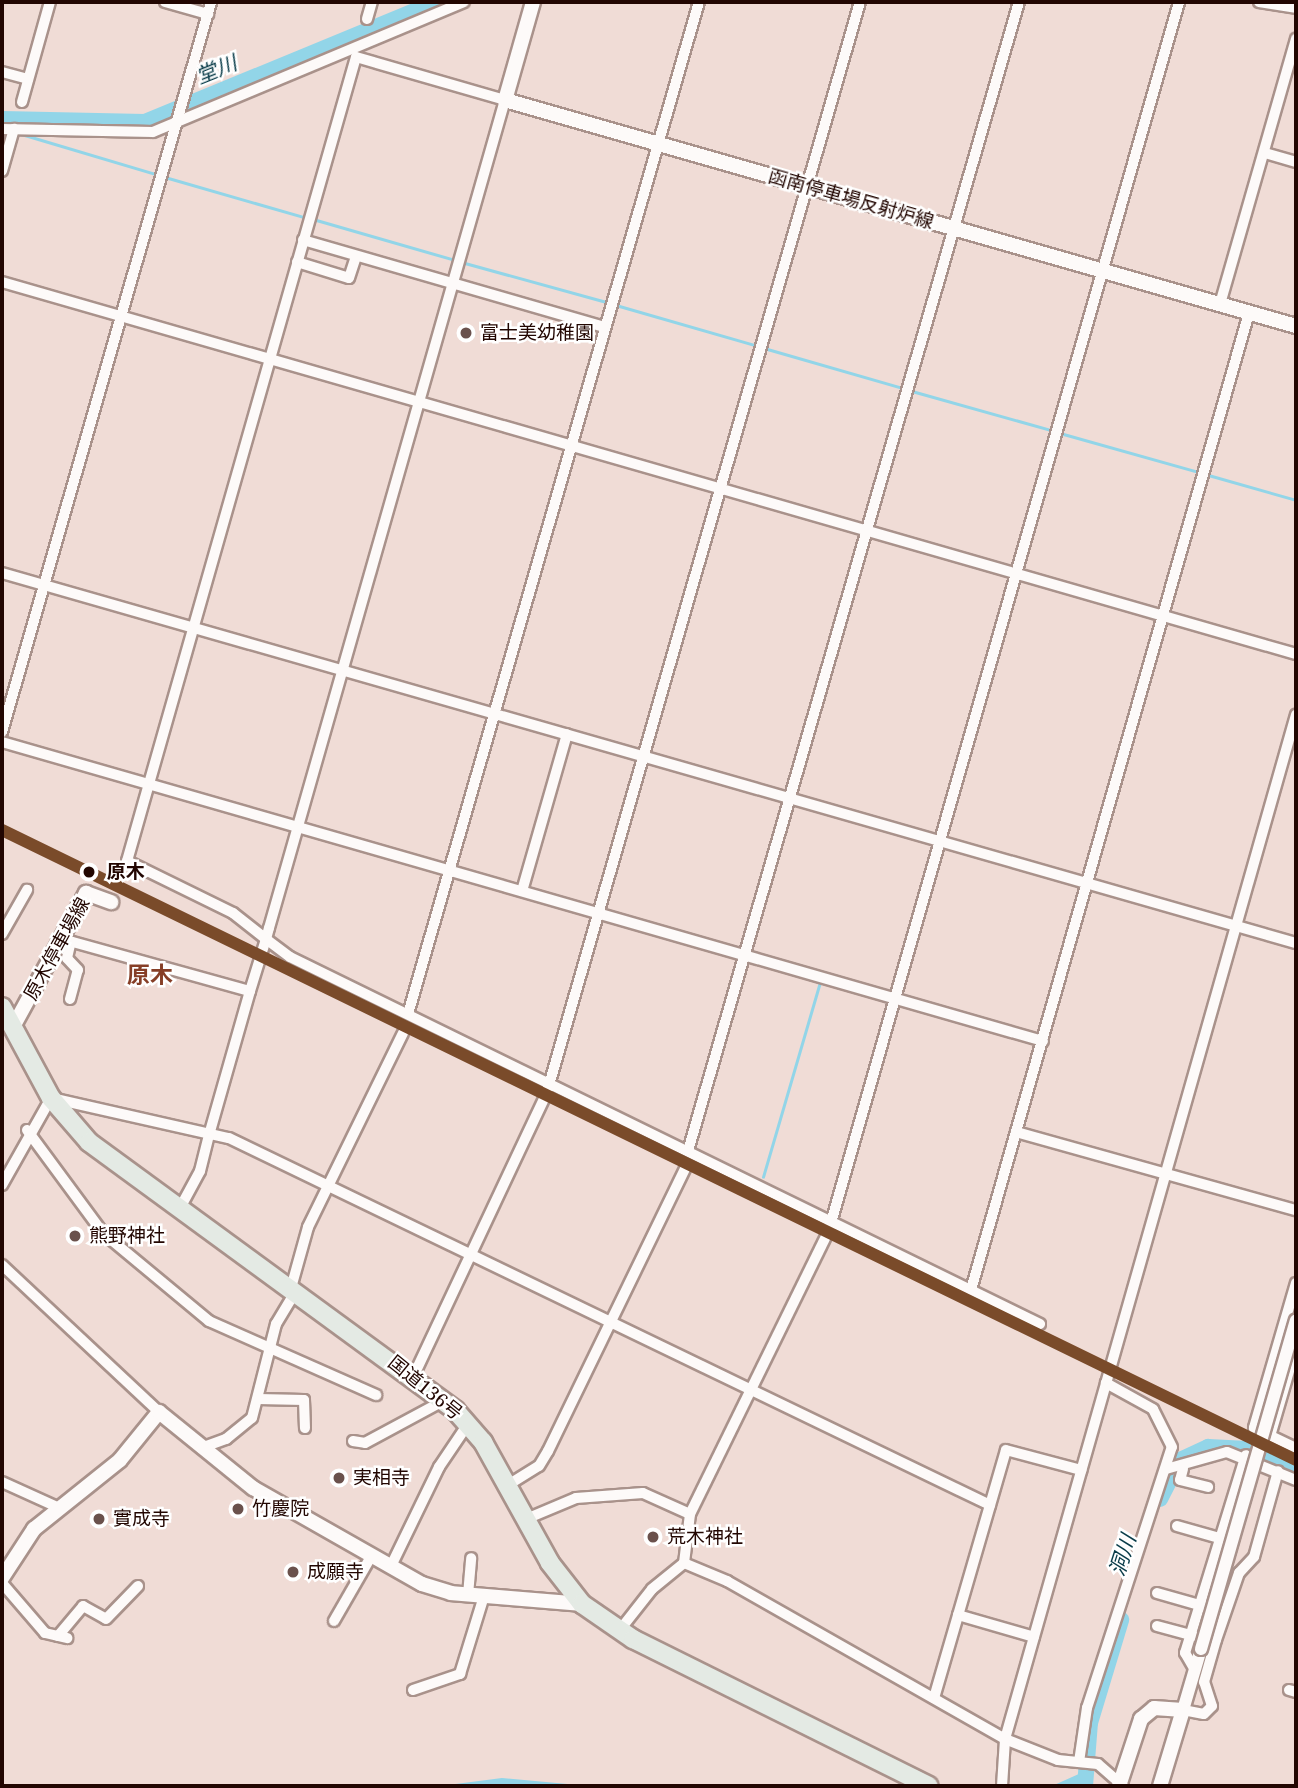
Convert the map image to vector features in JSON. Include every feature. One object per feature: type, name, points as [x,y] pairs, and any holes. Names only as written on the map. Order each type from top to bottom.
[{"type":"highway","name":"国道136号","points":[[2,1007],[51,1098],[89,1142],[445,1400],[468,1424],[582,1604],[618,1631],[929,1786]]},
{"type":"main road","points":[[505,100],[533,2]]},
{"type":"main road","name":"函南停車場反射炉線","points":[[505,100],[1296,326]]},
{"type":"main road","name":"原木停車場線","points":[[13,1027],[66,940],[88,892],[111,902]]},
{"type":"main road","points":[[2,1580],[57,1507],[120,1460],[159,1412],[253,1488],[436,1589],[468,1595],[582,1604]]},
{"type":"main road","points":[[1121,1785],[1140,1719],[1154,1708],[1183,1710],[1160,1786]]},
{"type":"street","points":[[22,102],[50,2]]},
{"type":"street","points":[[165,2],[208,14]]},
{"type":"street","points":[[2,732],[211,2]]},
{"type":"street","points":[[367,19],[372,2]]},
{"type":"street","points":[[2,129],[114,136],[178,121],[356,52],[464,2]]},
{"type":"street","points":[[408,1014],[699,2]]},
{"type":"street","points":[[414,1375],[550,1084],[596,912],[859,2]]},
{"type":"street","points":[[688,1151],[1019,2]]},
{"type":"street","points":[[618,1631],[652,1589],[684,1563],[690,1514],[831,1222],[1016,573],[1106,272],[1179,2]]},
{"type":"street","points":[[1259,2],[1296,8]]},
{"type":"street","points":[[1220,304],[1296,39]]},
{"type":"street","points":[[180,1208],[197,1178],[505,100],[356,52]]},
{"type":"street","points":[[356,52],[127,861],[233,913],[266,939],[408,1014],[1040,1324]]},
{"type":"street","points":[[2,72],[28,79]]},
{"type":"street","points":[[2,171],[14,130]]},
{"type":"street","points":[[1265,153],[1296,162]]},
{"type":"street","points":[[303,240],[605,327]]},
{"type":"street","points":[[297,262],[349,278],[356,256]]},
{"type":"street","points":[[2,282],[1296,653]]},
{"type":"street","points":[[971,1290],[1249,313]]},
{"type":"street","points":[[2,573],[1296,943]]},
{"type":"street","points":[[1002,1786],[1005,1739],[1296,715]]},
{"type":"street","points":[[522,891],[567,734]]},
{"type":"street","points":[[2,742],[1043,1041]]},
{"type":"street","points":[[2,934],[27,890]]},
{"type":"street","points":[[70,999],[78,970],[67,958],[66,940],[250,991]]},
{"type":"street","points":[[201,1448],[248,1422],[258,1399],[270,1349],[294,1289],[328,1184],[403,1033]]},
{"type":"street","points":[[2,1185],[27,1130],[51,1098],[241,1142],[751,1392],[990,1505]]},
{"type":"street","points":[[27,1130],[110,1241],[209,1321],[376,1395]]},
{"type":"street","points":[[1016,1132],[1296,1210]]},
{"type":"street","points":[[508,1485],[543,1460],[685,1169]]},
{"type":"street","points":[[2,1265],[159,1412]]},
{"type":"street","points":[[1296,1283],[1254,1428],[1296,1448]]},
{"type":"street","points":[[1278,1471],[1254,1557],[1239,1573],[1204,1682],[1212,1706],[1204,1714],[1183,1710],[1296,1321]]},
{"type":"street","points":[[1270,1436],[1296,1347]]},
{"type":"street","points":[[1080,1762],[1087,1708],[1172,1447],[1160,1415],[1106,1383]]},
{"type":"street","points":[[1283,1390],[1296,1393]]},
{"type":"street","points":[[258,1399],[304,1399],[305,1428]]},
{"type":"street","points":[[353,1441],[365,1443],[445,1400]]},
{"type":"street","points":[[391,1566],[439,1467],[468,1424]]},
{"type":"street","points":[[934,1698],[1006,1450],[1082,1471]]},
{"type":"street","points":[[1167,1469],[1181,1469],[1209,1454],[1246,1455],[1296,1480]]},
{"type":"street","points":[[1195,1670],[1184,1660],[1194,1636],[1246,1455]]},
{"type":"street","points":[[1181,1469],[1180,1480],[1208,1487]]},
{"type":"street","points":[[2,1482],[57,1507]]},
{"type":"street","points":[[526,1519],[572,1499],[643,1493],[690,1514]]},
{"type":"street","points":[[1177,1526],[1223,1539]]},
{"type":"street","points":[[334,1621],[372,1555]]},
{"type":"street","points":[[468,1595],[471,1558]]},
{"type":"street","points":[[684,1563],[1005,1739],[1080,1762],[1094,1763],[1121,1785]]},
{"type":"street","points":[[2,1580],[42,1630],[62,1637],[83,1606],[106,1619],[138,1586]]},
{"type":"street","points":[[1157,1593],[1203,1606]]},
{"type":"street","points":[[413,1690],[460,1674],[484,1595]]},
{"type":"street","points":[[958,1615],[1034,1637]]},
{"type":"street","points":[[1157,1626],[1194,1636]]},
{"type":"water","points":[[1083,1750],[1090,1750],[1091,1786],[1052,1786],[1081,1773]]},
{"type":"water","points":[[502,1778],[589,1786],[440,1786]]},
{"type":"waterway","name":"堂川","points":[[2,119],[145,122],[436,2]]},
{"type":"waterway","points":[[12,118],[16,127]]},
{"type":"waterway","points":[[18,133],[159,175]]},
{"type":"waterway","points":[[165,177],[307,218]]},
{"type":"waterway","points":[[313,219],[455,260]]},
{"type":"waterway","points":[[465,263],[610,303]]},
{"type":"waterway","points":[[616,305],[758,346]]},
{"type":"waterway","points":[[764,348],[906,389]]},
{"type":"waterway","points":[[912,391],[1054,431]]},
{"type":"waterway","points":[[1060,433],[1199,472]]},
{"type":"waterway","points":[[1205,474],[1296,500]]},
{"type":"waterway","points":[[763,1177],[820,982]]},
{"type":"waterway","name":"洞川","points":[[1160,1499],[1180,1460],[1208,1447],[1248,1449],[1296,1473]]},
{"type":"waterway","name":"洞川","points":[[1085,1786],[1090,1723],[1121,1620]]},
{"type":"transit line","points":[[2,830],[1296,1460]]},
{"type":"place","name":"富士美幼稚園","points":[[466,333]]},
{"type":"place","name":"原木","points":[[89,872]]},
{"type":"place","name":"熊野神社","points":[[75,1236]]},
{"type":"place","name":"実相寺","points":[[339,1478]]},
{"type":"place","name":"竹慶院","points":[[238,1509]]},
{"type":"place","name":"實成寺","points":[[99,1519]]},
{"type":"place","name":"荒木神社","points":[[653,1537]]},
{"type":"place","name":"成願寺","points":[[293,1572]]},
{"type":"district","name":"原木","points":[[150,974]]}]
